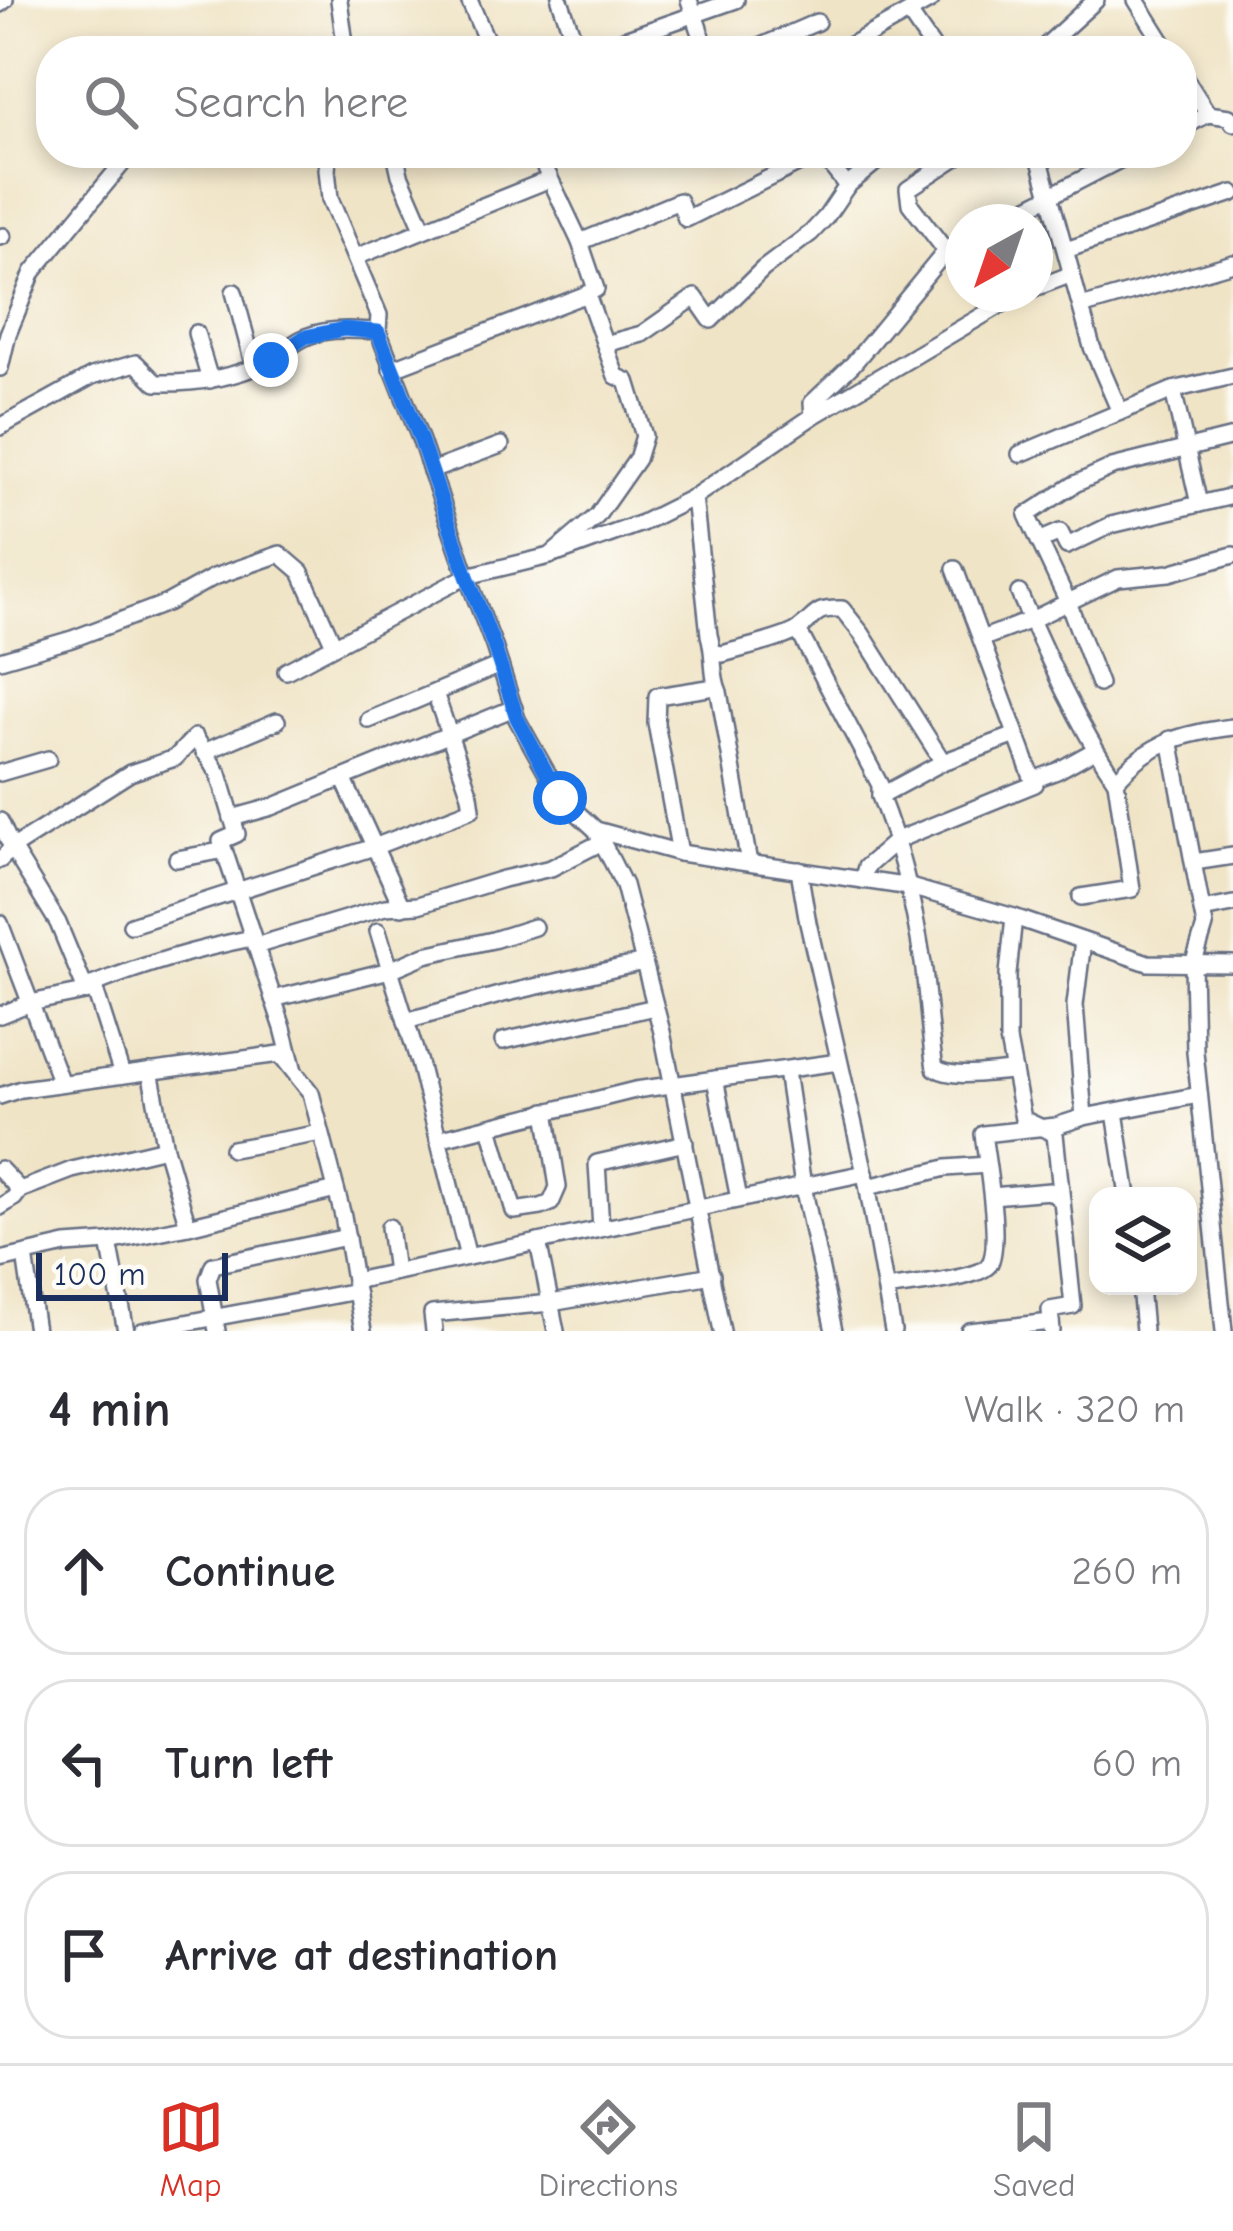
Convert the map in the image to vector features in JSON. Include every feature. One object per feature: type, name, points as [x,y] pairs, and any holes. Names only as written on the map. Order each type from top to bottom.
[{"type":"street","points":[[339,0],[344,36]]},
{"type":"street","points":[[469,0],[485,36]]},
{"type":"street","points":[[560,0],[573,36]]},
{"type":"street","points":[[625,36],[691,8],[736,0]]},
{"type":"street","points":[[868,36],[931,0]]},
{"type":"street","points":[[1136,0],[1159,36]]},
{"type":"street","points":[[1057,36],[1088,2]]},
{"type":"street","points":[[909,14],[924,36]]},
{"type":"street","points":[[785,36],[817,22]]},
{"type":"street","points":[[1197,97],[1208,114]]},
{"type":"street","points":[[1197,120],[1208,114],[1232,117]]},
{"type":"street","points":[[0,368],[33,272],[118,168]]},
{"type":"street","points":[[327,168],[330,199],[379,315],[378,332],[514,708],[560,798],[599,836],[623,884],[673,1084],[722,1331]]},
{"type":"street","points":[[398,168],[423,228]]},
{"type":"street","points":[[391,369],[596,289],[545,168]]},
{"type":"street","points":[[580,242],[679,201],[686,219],[790,168]]},
{"type":"street","points":[[833,168],[848,186]]},
{"type":"street","points":[[604,344],[642,334],[695,297],[711,320],[763,268],[811,233],[848,186],[869,168]]},
{"type":"street","points":[[940,168],[908,189],[910,204],[945,250]]},
{"type":"street","points":[[1044,168],[1092,347],[1120,412]]},
{"type":"street","points":[[1032,204],[1103,168]]},
{"type":"street","points":[[356,257],[550,179]]},
{"type":"street","points":[[1066,250],[1233,193]]},
{"type":"street","points":[[813,416],[812,403],[853,364],[945,252]]},
{"type":"street","points":[[1081,307],[1233,263]]},
{"type":"street","points":[[1053,281],[1072,274]]},
{"type":"street","points":[[234,292],[254,367]]},
{"type":"street","points":[[550,556],[597,516],[637,459],[644,436],[627,381],[616,376],[586,295]]},
{"type":"street","points":[[286,670],[467,576],[550,556],[642,523],[694,497],[813,416],[989,312]]},
{"type":"street","points":[[0,427],[92,376],[136,363],[156,383],[209,380],[271,360],[305,337],[344,329],[378,332]]},
{"type":"street","points":[[196,332],[209,380]]},
{"type":"street","points":[[1020,454],[1173,390],[1233,376]]},
{"type":"street","points":[[1173,390],[1199,504]]},
{"type":"street","points":[[1100,683],[1027,514],[1112,467],[1233,437]]},
{"type":"street","points":[[431,471],[501,445]]},
{"type":"street","points":[[1040,541],[1060,532],[1067,546],[1111,524],[1233,496]]},
{"type":"street","points":[[694,497],[715,687],[749,863]]},
{"type":"street","points":[[0,660],[72,639],[167,603],[214,577],[280,554],[301,572],[334,645]]},
{"type":"street","points":[[981,639],[1118,578],[1169,573],[1233,555]]},
{"type":"street","points":[[955,568],[1033,780],[1095,750]]},
{"type":"street","points":[[1019,593],[1064,694],[1116,781],[1132,889],[1081,897]]},
{"type":"street","points":[[714,653],[798,630],[811,615],[842,609],[943,762]]},
{"type":"street","points":[[798,630],[880,785],[910,886],[935,1068],[953,1075],[1014,1071]]},
{"type":"street","points":[[370,720],[500,665]]},
{"type":"street","points":[[680,853],[656,723],[657,696],[715,687]]},
{"type":"street","points":[[131,925],[374,848],[472,809],[435,693]]},
{"type":"street","points":[[232,818],[272,807],[514,708]]},
{"type":"street","points":[[204,752],[278,721]]},
{"type":"street","points":[[1116,781],[1134,760],[1170,739],[1233,727]]},
{"type":"street","points":[[880,796],[943,762],[1016,735]]},
{"type":"street","points":[[6,854],[130,773],[175,758],[195,736],[219,774],[237,834],[221,841],[294,1072]]},
{"type":"street","points":[[1170,739],[1205,926],[1193,964],[1195,1052],[1225,1331]]},
{"type":"street","points":[[0,773],[48,759]]},
{"type":"street","points":[[343,778],[402,907]]},
{"type":"street","points":[[862,880],[866,867],[897,840],[1035,784]]},
{"type":"street","points":[[0,821],[6,854],[58,923],[84,986],[94,987]]},
{"type":"street","points":[[0,1015],[94,987],[192,950],[254,942],[385,908],[418,905],[551,868],[599,836],[680,853],[910,886],[1148,963],[1233,964]]},
{"type":"street","points":[[177,859],[225,853]]},
{"type":"street","points":[[1194,862],[1233,856]]},
{"type":"street","points":[[799,870],[866,1180],[893,1331]]},
{"type":"street","points":[[1202,910],[1233,904]]},
{"type":"street","points":[[969,1331],[1051,1327],[1050,1310],[1073,1306],[1055,1134],[1023,1119],[1008,1040],[1013,917]]},
{"type":"street","points":[[0,922],[61,1083]]},
{"type":"street","points":[[273,999],[534,927]]},
{"type":"street","points":[[378,931],[468,1257]]},
{"type":"street","points":[[1084,941],[1075,1005],[1084,1117]]},
{"type":"street","points":[[406,1021],[644,962]]},
{"type":"street","points":[[94,987],[122,1075]]},
{"type":"street","points":[[502,1041],[655,1007]]},
{"type":"street","points":[[0,1096],[21,1089],[280,1054],[310,1093],[336,1190],[363,1331]]},
{"type":"street","points":[[438,1139],[635,1090],[839,1062]]},
{"type":"street","points":[[151,1071],[165,1148],[188,1226]]},
{"type":"street","points":[[786,1071],[803,1186],[835,1331]]},
{"type":"street","points":[[715,1079],[739,1199]]},
{"type":"street","points":[[886,1288],[969,1275],[991,1263],[992,1196],[983,1134],[1042,1128],[1199,1095]]},
{"type":"street","points":[[490,1127],[514,1211],[541,1208],[555,1198],[558,1187],[546,1111]]},
{"type":"street","points":[[1115,1112],[1127,1187]]},
{"type":"street","points":[[232,1148],[321,1133]]},
{"type":"street","points":[[601,1228],[596,1163],[685,1143]]},
{"type":"street","points":[[0,1207],[20,1190],[72,1170],[165,1148]]},
{"type":"street","points":[[142,1331],[216,1324],[351,1292],[395,1272],[803,1186],[987,1165]]},
{"type":"street","points":[[0,1169],[20,1190]]},
{"type":"street","points":[[0,1261],[66,1245],[110,1242],[188,1226],[336,1190]]},
{"type":"street","points":[[992,1196],[1050,1191],[1062,1202]]},
{"type":"street","points":[[389,1227],[395,1272]]},
{"type":"street","points":[[216,1324],[208,1279],[213,1265],[346,1237]]},
{"type":"street","points":[[110,1242],[126,1331]]},
{"type":"street","points":[[538,1242],[556,1331]]},
{"type":"street","points":[[26,1255],[36,1331]]},
{"type":"street","points":[[434,1331],[432,1314],[551,1303],[712,1275]]},
{"type":"street","points":[[1141,1295],[1144,1331]]},
{"type":"route","points":[[271,360],[305,337],[344,329],[378,332],[517,718],[560,798]]}]
